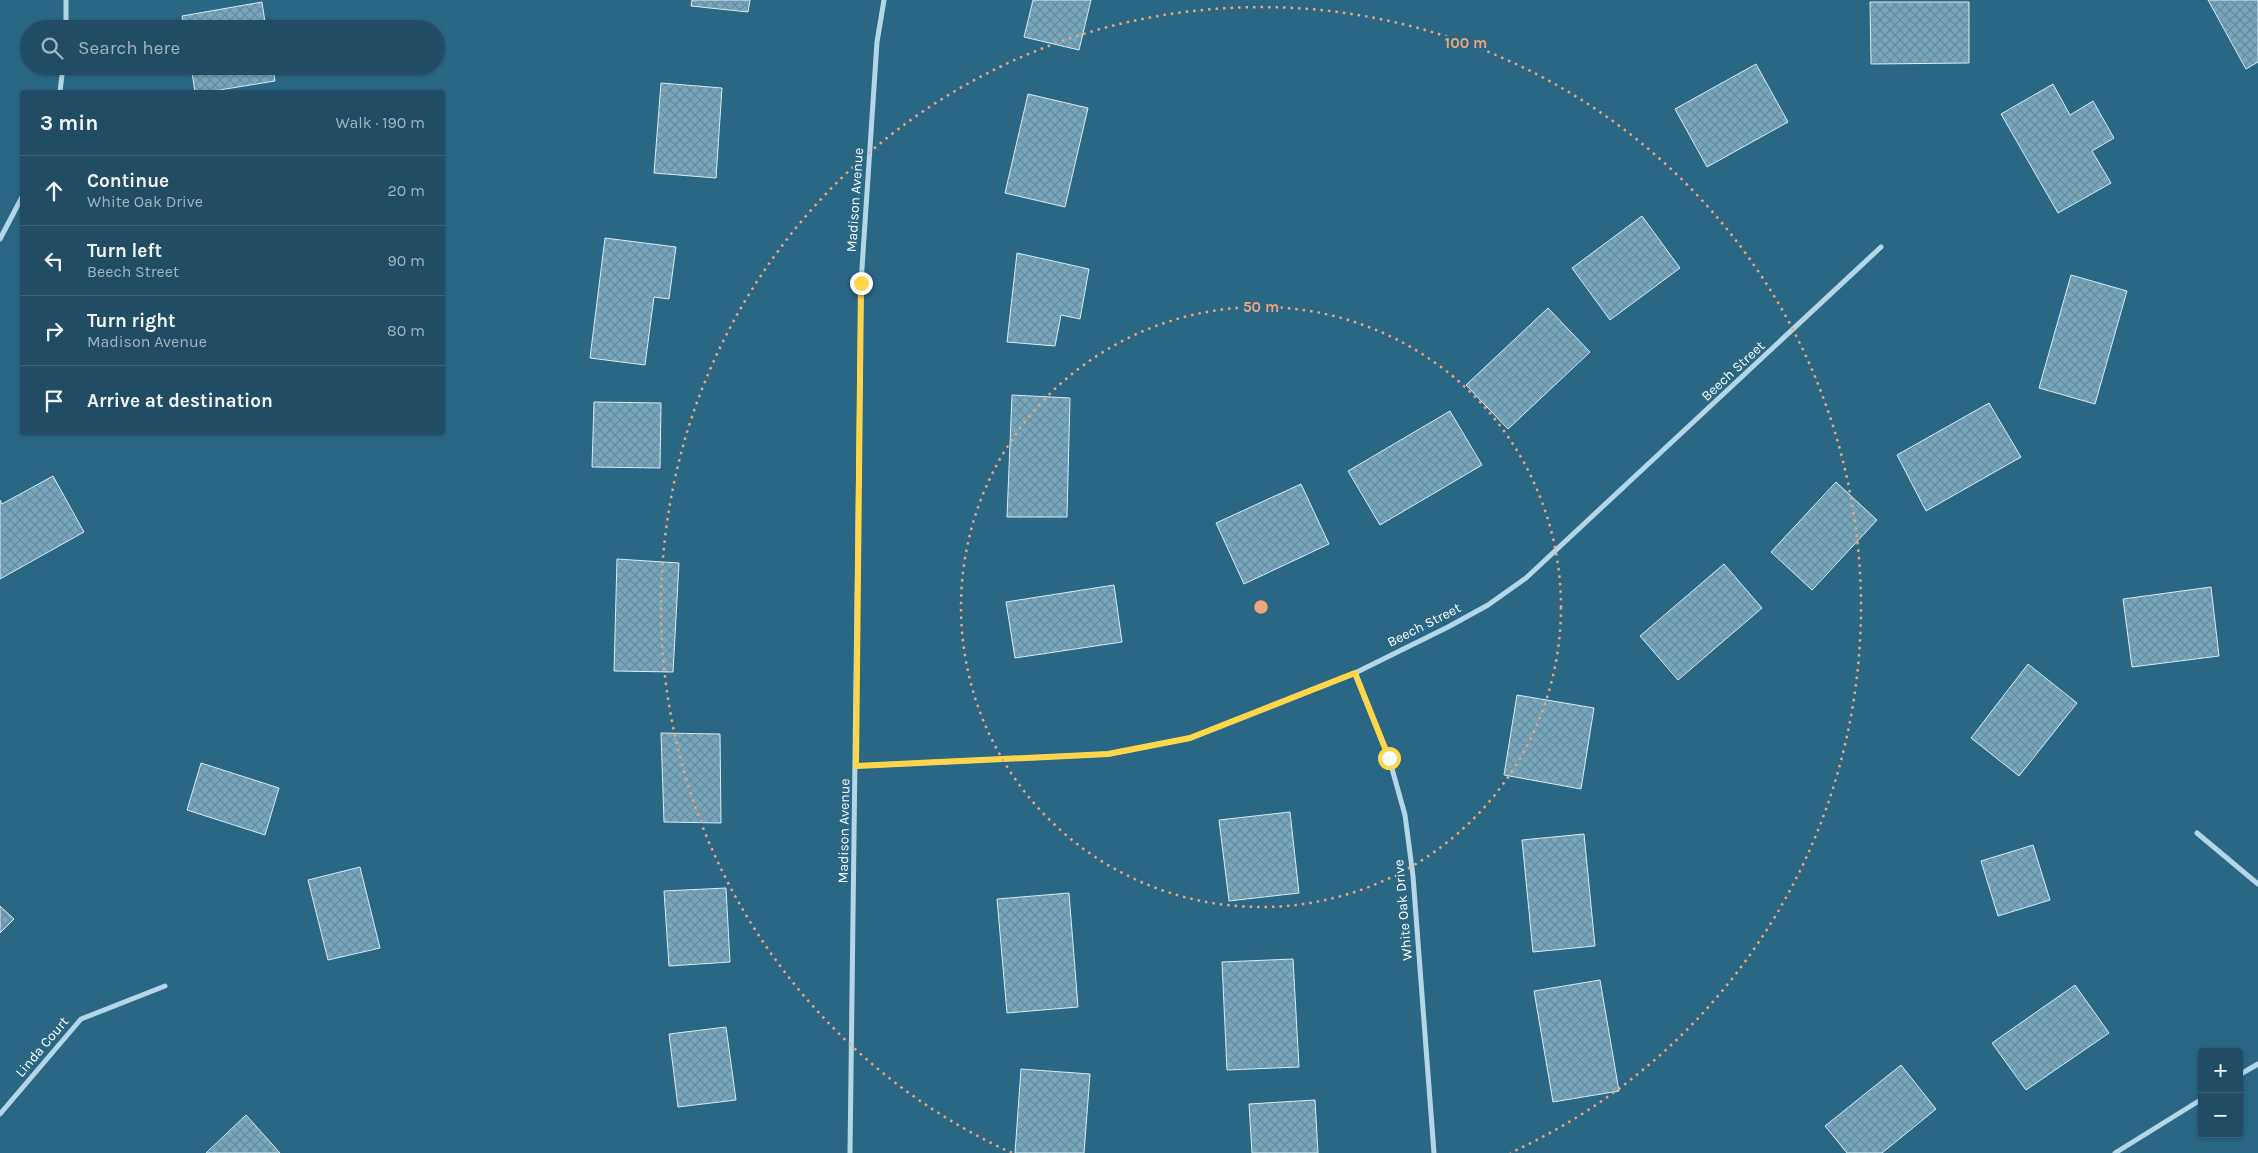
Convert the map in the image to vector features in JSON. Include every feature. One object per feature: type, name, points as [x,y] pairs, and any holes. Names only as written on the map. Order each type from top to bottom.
[{"type":"street","points":[[66,0],[66,20]]},
{"type":"street","name":"Madison Avenue","points":[[850,1153],[861,283],[877,42],[884,0]]},
{"type":"street","points":[[60,90],[62,75]]},
{"type":"street","points":[[0,239],[20,201]]},
{"type":"street","name":"Beech Street","points":[[856,766],[1108,754],[1190,738],[1355,673],[1472,613],[1526,578],[1880,247]]},
{"type":"street","name":"White Oak Drive","points":[[1355,673],[1389,758],[1405,815],[1413,876],[1434,1153]]},
{"type":"street","points":[[2197,833],[2258,884]]},
{"type":"street","name":"Linda Court","points":[[0,1114],[80,1019],[165,986]]},
{"type":"street","points":[[2243,1073],[2258,1064]]},
{"type":"street","points":[[2116,1153],[2198,1102]]},
{"type":"building","points":[[692,0],[750,0],[748,12],[691,6]]},
{"type":"building","points":[[1033,0],[1091,0],[1079,50],[1024,37]]},
{"type":"building","points":[[2208,0],[2258,0],[2258,62],[2246,69]]},
{"type":"building","points":[[262,2],[265,20],[183,20],[182,16]]},
{"type":"building","points":[[1870,2],[1969,2],[1969,63],[1871,64]]},
{"type":"building","points":[[1756,64],[1788,122],[1707,167],[1675,109]]},
{"type":"building","points":[[192,75],[274,75],[275,81],[219,90],[195,90]]},
{"type":"building","points":[[661,83],[722,88],[716,178],[654,173]]},
{"type":"building","points":[[2053,84],[2070,115],[2093,101],[2114,138],[2092,151],[2111,183],[2058,213],[2001,114]]},
{"type":"building","points":[[1028,94],[1088,108],[1065,207],[1005,193]]},
{"type":"building","points":[[1642,216],[1680,268],[1610,320],[1572,268]]},
{"type":"building","points":[[605,238],[676,247],[669,299],[654,297],[645,365],[590,358]]},
{"type":"building","points":[[1017,253],[1089,269],[1080,319],[1061,315],[1055,346],[1007,342]]},
{"type":"building","points":[[2071,275],[2127,291],[2095,404],[2039,388]]},
{"type":"building","points":[[1548,308],[1590,352],[1508,429],[1466,385]]},
{"type":"building","points":[[1012,395],[1070,398],[1067,517],[1007,517]]},
{"type":"building","points":[[594,402],[661,403],[660,468],[592,467]]},
{"type":"building","points":[[1989,403],[2021,457],[1926,511],[1897,455]]},
{"type":"building","points":[[1450,411],[1482,465],[1380,525],[1348,471]]},
{"type":"building","points":[[53,476],[84,532],[0,579],[0,500],[2,504]]},
{"type":"building","points":[[1836,482],[1877,520],[1812,590],[1771,552]]},
{"type":"building","points":[[1301,484],[1329,544],[1244,584],[1216,523]]},
{"type":"building","points":[[617,559],[679,563],[673,672],[614,671]]},
{"type":"building","points":[[1724,564],[1762,608],[1678,680],[1640,636]]},
{"type":"building","points":[[1114,585],[1122,642],[1015,658],[1006,602]]},
{"type":"building","points":[[2211,587],[2219,656],[2132,667],[2123,599]]},
{"type":"building","points":[[2028,664],[2077,703],[2019,776],[1971,738]]},
{"type":"building","points":[[1517,695],[1594,708],[1581,789],[1504,775]]},
{"type":"building","points":[[661,733],[720,734],[721,823],[664,822]]},
{"type":"building","points":[[201,763],[279,788],[265,835],[187,810]]},
{"type":"building","points":[[1290,812],[1299,893],[1229,901],[1219,820]]},
{"type":"building","points":[[1584,834],[1595,946],[1533,952],[1522,840]]},
{"type":"building","points":[[2033,845],[2050,900],[1998,916],[1981,861]]},
{"type":"building","points":[[360,867],[380,948],[328,960],[308,880]]},
{"type":"building","points":[[726,888],[730,962],[669,966],[664,891]]},
{"type":"building","points":[[1069,893],[1078,1007],[1007,1013],[997,899]]},
{"type":"building","points":[[0,906],[14,919],[0,933]]},
{"type":"building","points":[[1293,959],[1299,1067],[1227,1070],[1222,962]]},
{"type":"building","points":[[1600,980],[1619,1091],[1553,1102],[1534,991]]},
{"type":"building","points":[[2075,985],[2109,1033],[2026,1090],[1992,1043]]},
{"type":"building","points":[[726,1027],[736,1100],[678,1107],[669,1034]]},
{"type":"building","points":[[1901,1065],[1936,1109],[1882,1153],[1847,1153],[1825,1126]]},
{"type":"building","points":[[1021,1069],[1090,1074],[1084,1153],[1015,1153]]},
{"type":"building","points":[[1315,1100],[1318,1153],[1252,1153],[1249,1104]]},
{"type":"building","points":[[246,1115],[280,1153],[206,1153]]},
{"type":"route","points":[[861,283],[856,766],[900,766],[1108,754],[1190,738],[1355,673],[1389,758]]}]
